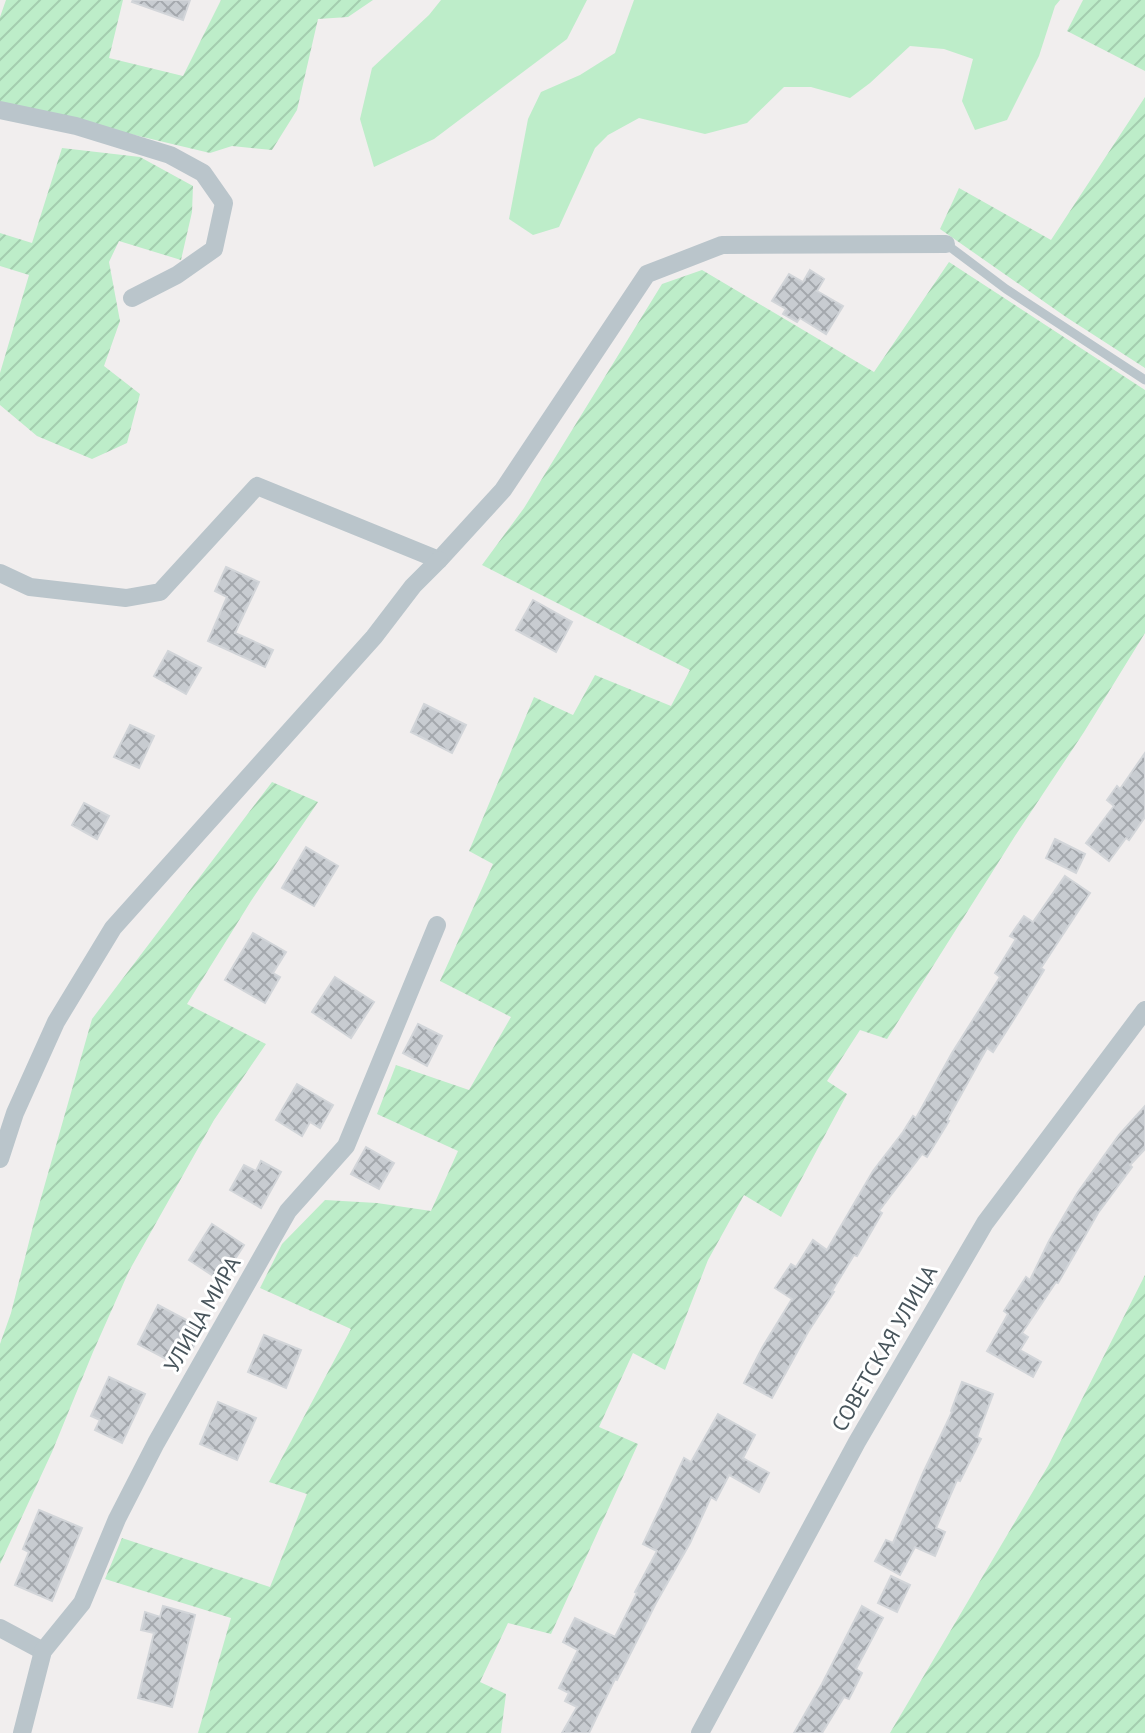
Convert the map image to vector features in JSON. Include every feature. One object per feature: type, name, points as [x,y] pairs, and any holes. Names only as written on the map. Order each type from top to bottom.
[{"type":"street","points":[[0,110],[76,126],[170,155],[203,173],[224,203],[214,249],[177,275],[132,298]]},
{"type":"street","points":[[0,1159],[15,1113],[56,1022],[113,928],[374,637],[413,586],[503,490],[647,274],[722,245],[946,244]]},
{"type":"street","points":[[0,573],[30,587],[126,598],[160,592],[257,486],[439,560]]},
{"type":"street","name":"УЛИЦА МИРА","points":[[22,1733],[43,1651],[82,1603],[117,1519],[156,1443],[288,1211],[346,1146],[437,925]]},
{"type":"street","name":"СОВЕТСКАЯ УЛИЦА","points":[[700,1733],[857,1442],[985,1223],[1145,1010]]},
{"type":"street","points":[[0,1628],[43,1651]]},
{"type":"lane","points":[[946,244],[1006,289],[1145,380]]},
{"type":"green space","points":[[6,0],[123,0],[109,58],[183,76],[221,0],[373,0],[348,17],[318,19],[297,110],[272,150],[232,146],[210,153],[0,103],[0,17]]},
{"type":"green space","points":[[441,0],[587,0],[567,39],[434,139],[374,167],[360,119],[372,68]]},
{"type":"green space","points":[[634,0],[1060,0],[1055,6],[1039,56],[1007,120],[975,130],[962,101],[973,59],[944,49],[910,46],[850,98],[811,87],[784,87],[747,123],[705,134],[639,118],[608,135],[595,148],[559,227],[533,235],[509,219],[528,119],[541,92],[580,75],[615,53]]},
{"type":"green space","points":[[1083,0],[1145,0],[1145,71],[1067,31]]},
{"type":"green space","points":[[1145,97],[1145,368],[940,229],[959,188],[1051,240]]},
{"type":"green space","points":[[62,148],[140,157],[193,186],[192,212],[181,260],[119,241],[109,262],[120,321],[104,366],[140,394],[127,443],[92,459],[37,436],[0,405],[0,373],[29,275],[0,266],[0,233],[32,243]]},
{"type":"green space","points":[[949,262],[1145,390],[1145,633],[887,1039],[860,1030],[827,1081],[847,1094],[781,1217],[744,1195],[708,1260],[665,1370],[633,1353],[599,1427],[638,1444],[551,1634],[508,1623],[480,1682],[506,1694],[501,1733],[198,1733],[231,1618],[105,1579],[122,1538],[270,1587],[307,1494],[269,1482],[351,1329],[260,1288],[282,1244],[325,1200],[431,1211],[458,1151],[377,1114],[396,1065],[469,1090],[511,1017],[440,981],[493,864],[469,851],[534,697],[573,715],[595,675],[671,706],[690,670],[482,565],[524,508],[662,284],[702,270],[874,372]]},
{"type":"green space","points":[[272,782],[318,802],[187,1004],[266,1044],[214,1120],[129,1271],[52,1452],[0,1564],[0,1344],[92,1019]]},
{"type":"green space","points":[[1145,1275],[1145,1733],[890,1733],[1048,1466]]},
{"type":"building","points":[[133,0],[190,0],[183,20]]},
{"type":"building","points":[[810,270],[824,279],[817,291],[843,306],[826,334],[800,318],[797,322],[783,314],[786,309],[772,301],[789,274],[803,282]]},
{"type":"building","points":[[226,567],[259,582],[235,633],[273,650],[265,667],[208,641],[227,597],[215,591]]},
{"type":"building","points":[[533,600],[572,622],[556,652],[516,630]]},
{"type":"building","points":[[168,651],[201,668],[186,694],[154,676]]},
{"type":"building","points":[[424,704],[466,725],[452,753],[411,732]]},
{"type":"building","points":[[130,725],[154,736],[139,768],[114,757]]},
{"type":"building","points":[[1145,753],[1145,817],[1109,861],[1086,843],[1114,806],[1107,800],[1117,786],[1120,789]]},
{"type":"building","points":[[84,803],[109,816],[97,839],[72,825]]},
{"type":"building","points":[[1055,839],[1085,854],[1076,873],[1046,858]]},
{"type":"building","points":[[306,847],[338,866],[314,906],[282,888]]},
{"type":"building","points":[[1065,876],[1090,893],[1041,968],[1044,970],[993,1052],[987,1048],[927,1157],[922,1154],[879,1211],[882,1213],[832,1291],[772,1398],[744,1383],[792,1299],[775,1288],[791,1264],[796,1267],[813,1240],[827,1250],[873,1171],[913,1116],[916,1118],[1000,977],[995,973],[1016,939],[1010,936],[1024,916],[1033,922]]},
{"type":"building","points":[[253,933],[286,952],[273,973],[280,977],[265,1003],[225,980]]},
{"type":"building","points":[[335,977],[374,1002],[351,1038],[312,1012]]},
{"type":"building","points":[[418,1024],[442,1036],[427,1066],[403,1053]]},
{"type":"building","points":[[297,1084],[333,1105],[320,1128],[310,1122],[302,1136],[276,1120]]},
{"type":"building","points":[[1145,1106],[1145,1149],[1130,1165],[1132,1167],[1098,1213],[1058,1283],[1022,1333],[1028,1337],[1020,1350],[1041,1362],[1033,1377],[987,1351],[1008,1314],[1004,1311],[1026,1277],[1030,1280],[1078,1192],[1119,1135]]},
{"type":"building","points":[[366,1147],[394,1163],[379,1189],[351,1174]]},
{"type":"building","points":[[261,1161],[281,1172],[261,1208],[230,1190],[244,1165],[256,1171]]},
{"type":"building","points":[[212,1224],[244,1245],[221,1281],[189,1260]]},
{"type":"building","points":[[158,1305],[203,1329],[190,1353],[174,1344],[166,1359],[138,1344]]},
{"type":"building","points":[[264,1335],[301,1350],[286,1388],[248,1372]]},
{"type":"building","points":[[109,1377],[145,1394],[122,1443],[95,1430],[100,1420],[91,1416]]},
{"type":"building","points":[[962,1382],[993,1394],[977,1437],[981,1439],[960,1481],[957,1480],[936,1528],[945,1532],[935,1556],[915,1547],[900,1575],[875,1561],[886,1540],[893,1543],[952,1412]]},
{"type":"building","points":[[218,1402],[256,1418],[237,1460],[200,1444]]},
{"type":"building","points":[[718,1414],[755,1435],[743,1458],[769,1473],[759,1492],[729,1475],[716,1500],[711,1497],[690,1543],[589,1733],[562,1733],[577,1707],[565,1701],[569,1693],[559,1688],[578,1650],[563,1642],[575,1618],[615,1637],[657,1551],[643,1544],[684,1458],[691,1462]]},
{"type":"building","points":[[39,1510],[82,1528],[52,1601],[15,1585],[29,1552],[23,1549]]},
{"type":"building","points":[[891,1576],[910,1585],[897,1612],[878,1603]]},
{"type":"building","points":[[163,1606],[195,1615],[172,1707],[138,1698],[154,1633],[141,1630],[145,1612],[160,1617]]},
{"type":"building","points":[[862,1606],[883,1618],[856,1669],[862,1673],[849,1699],[844,1697],[822,1733],[794,1733],[822,1684]]}]
